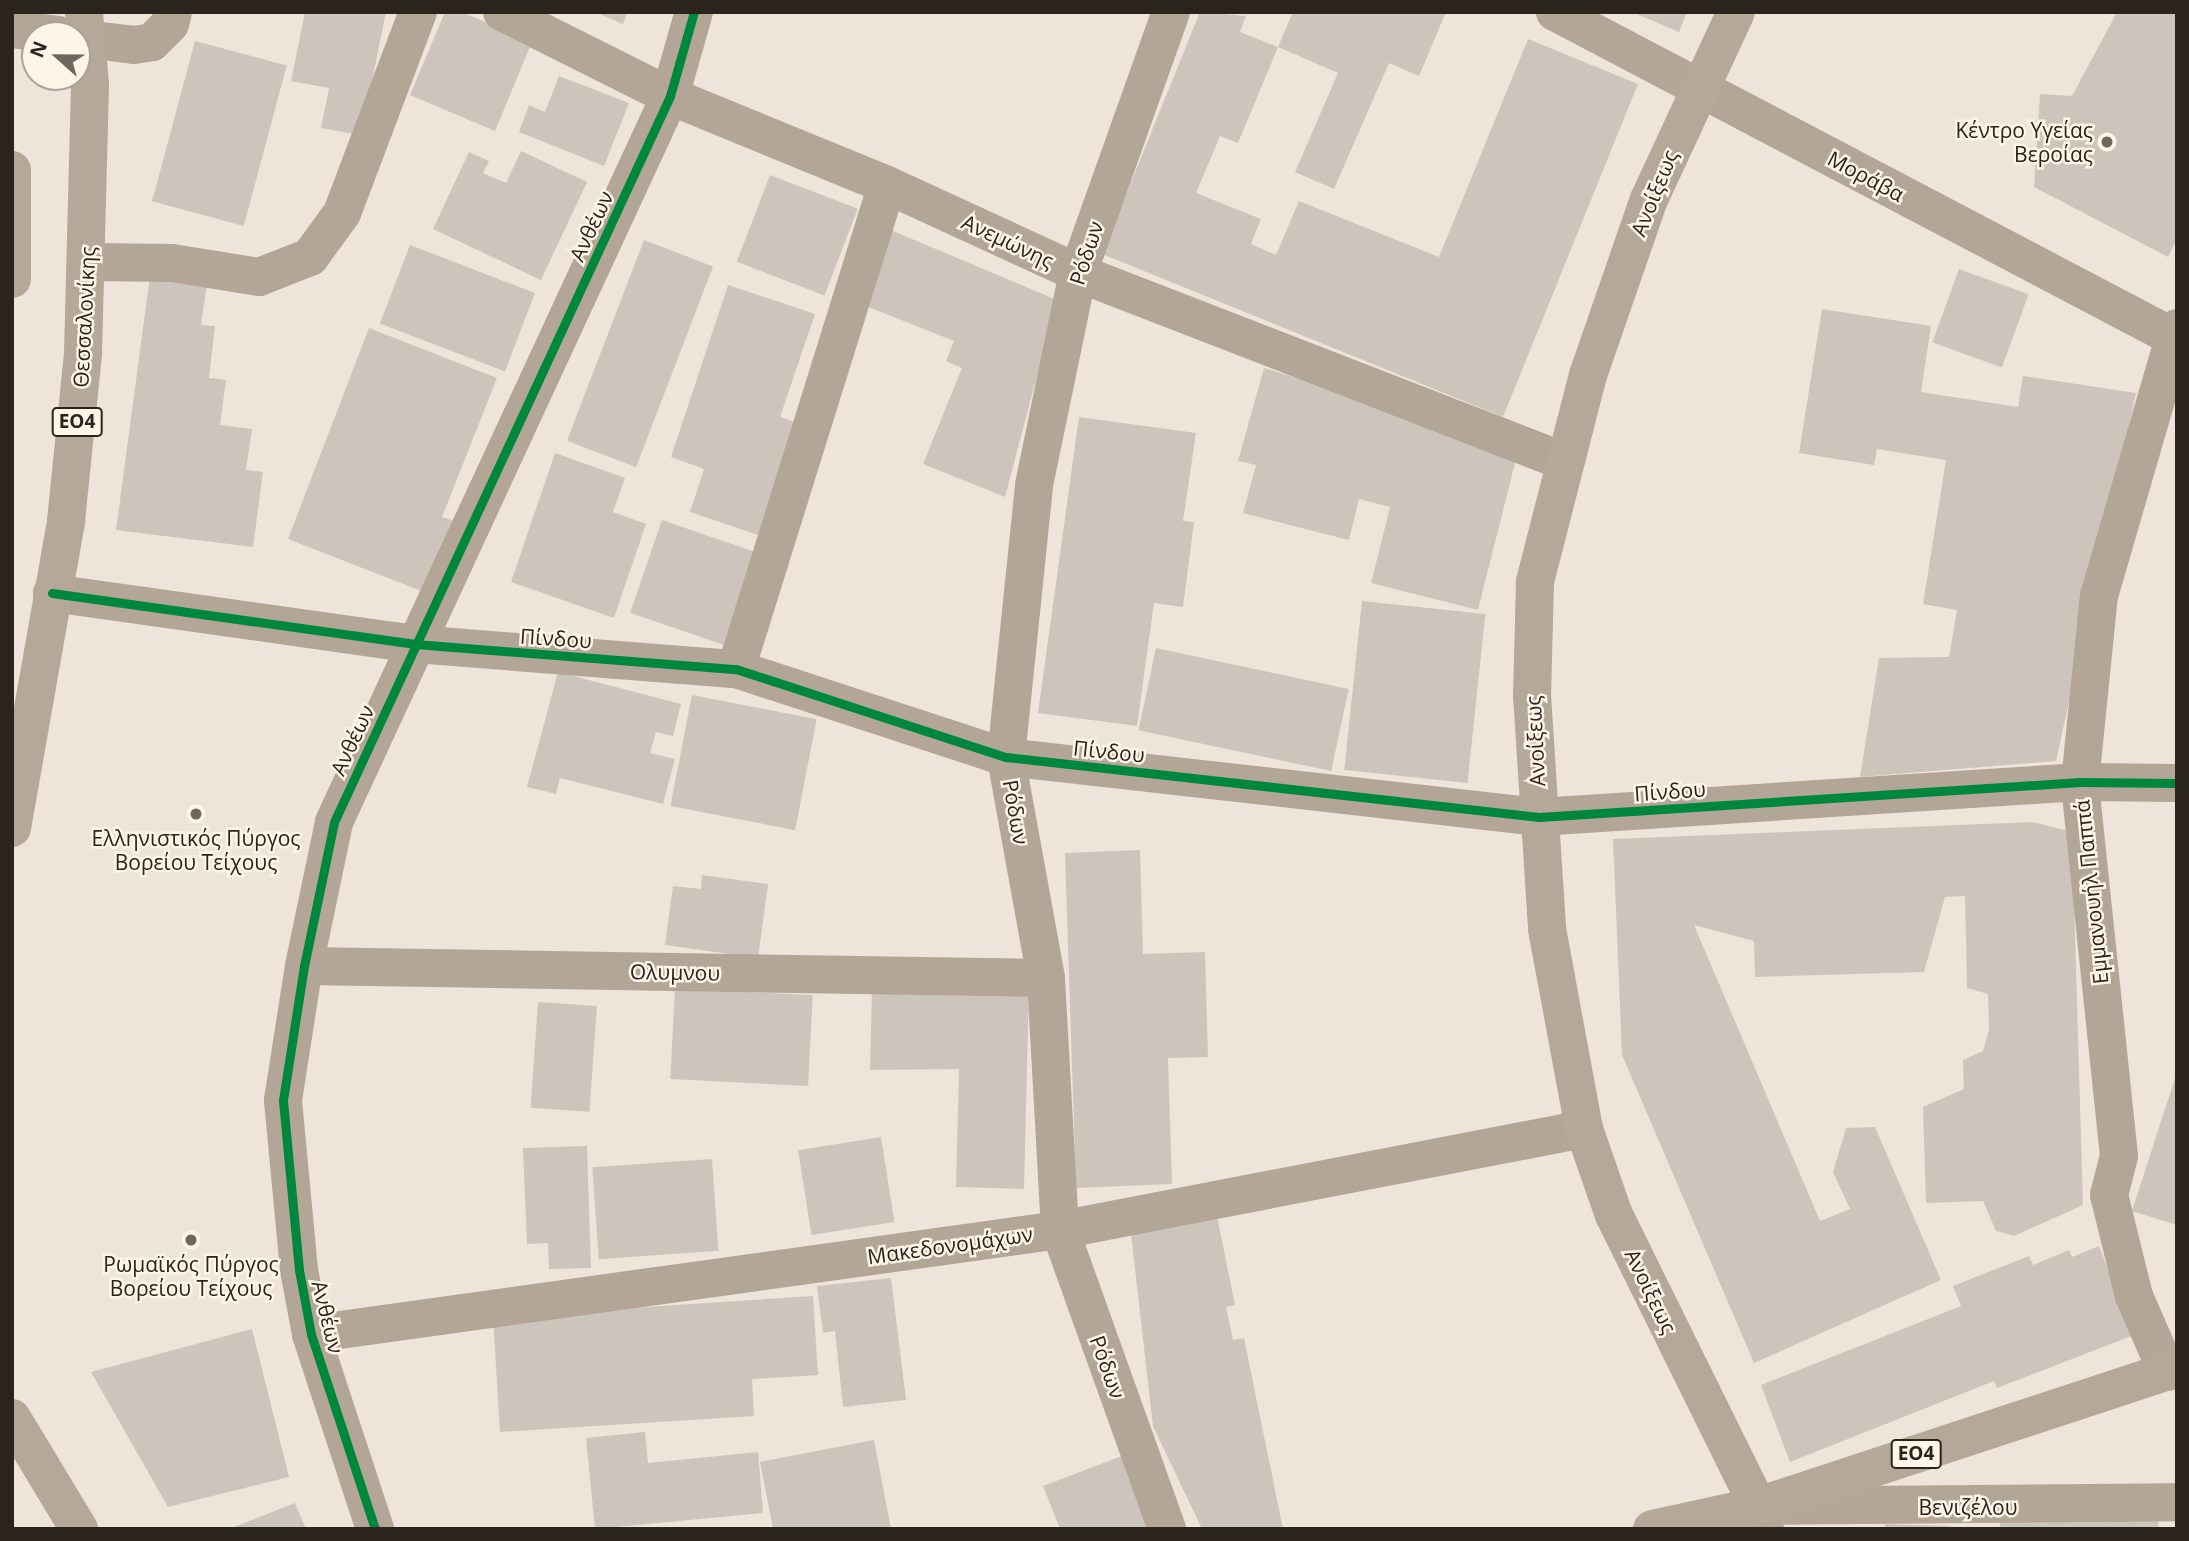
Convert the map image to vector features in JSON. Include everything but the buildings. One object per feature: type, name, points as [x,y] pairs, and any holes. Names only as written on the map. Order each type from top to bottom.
[{"type":"main road","name":"Ανοίξεως","points":[[1736,12],[1649,199],[1563,461],[1535,582],[1532,695],[1547,929],[1584,1129],[1614,1215],[1762,1518]]},
{"type":"main road","name":"Θεσσαλονίκης","points":[[12,828],[74,460],[88,262],[79,91]]},
{"type":"main road","points":[[12,170],[12,279]]},
{"type":"main road","name":"ΕΟ4","points":[[1653,1529],[1762,1518],[2172,1370]]},
{"type":"main road","points":[[12,1418],[79,1529]]},
{"type":"street","points":[[91,35],[134,45],[152,42],[170,24],[173,12]]},
{"type":"street","points":[[88,262],[172,263],[259,277],[310,257],[342,213],[418,12]]},
{"type":"street","name":"Ανεμώνης","points":[[502,12],[670,96],[887,185],[1077,273],[1563,461]]},
{"type":"street","name":"Ανθέων","points":[[375,1529],[311,1334],[299,1270],[283,1100],[303,966],[334,822],[670,96],[694,12]]},
{"type":"street","name":"Ρόδων","points":[[1167,1529],[1060,1230],[1046,978],[1006,757],[1034,485],[1077,273],[1171,12]]},
{"type":"street","name":"Μοράβα","points":[[1555,12],[2175,334]]},
{"type":"street","points":[[736,669],[887,185]]},
{"type":"street","name":"Εμμανουήλ Παππά","points":[[2172,1370],[2134,1296],[2109,1195],[2119,1156],[2080,782],[2099,596],[2175,334]]},
{"type":"street","name":"Πίνδου","points":[[52,593],[415,645],[736,669],[1006,757],[1539,817],[2080,782],[2177,783]]},
{"type":"street","name":"Ολυμνου","points":[[303,966],[1046,978]]},
{"type":"street","name":"Μακεδονομάχων","points":[[311,1334],[1060,1230],[1584,1129]]},
{"type":"street","name":"Βενιζέλου","points":[[1762,1518],[2177,1502]]},
{"type":"cycle path","points":[[375,1529],[311,1334],[299,1270],[283,1100],[304,966],[334,822],[670,96],[694,12]]},
{"type":"cycle path","points":[[52,593],[415,644],[736,669],[1006,757],[1539,817],[2080,782],[2177,783]]},
{"type":"place","name":"Κέντρο Υγείας Βεροίας","points":[[2107,142]]},
{"type":"place","name":"Ελληνιστικός Πύργος Βορείου Τείχους","points":[[196,814]]},
{"type":"place","name":"Ρωμαϊκός Πύργος Βορείου Τείχους","points":[[191,1240]]}]
